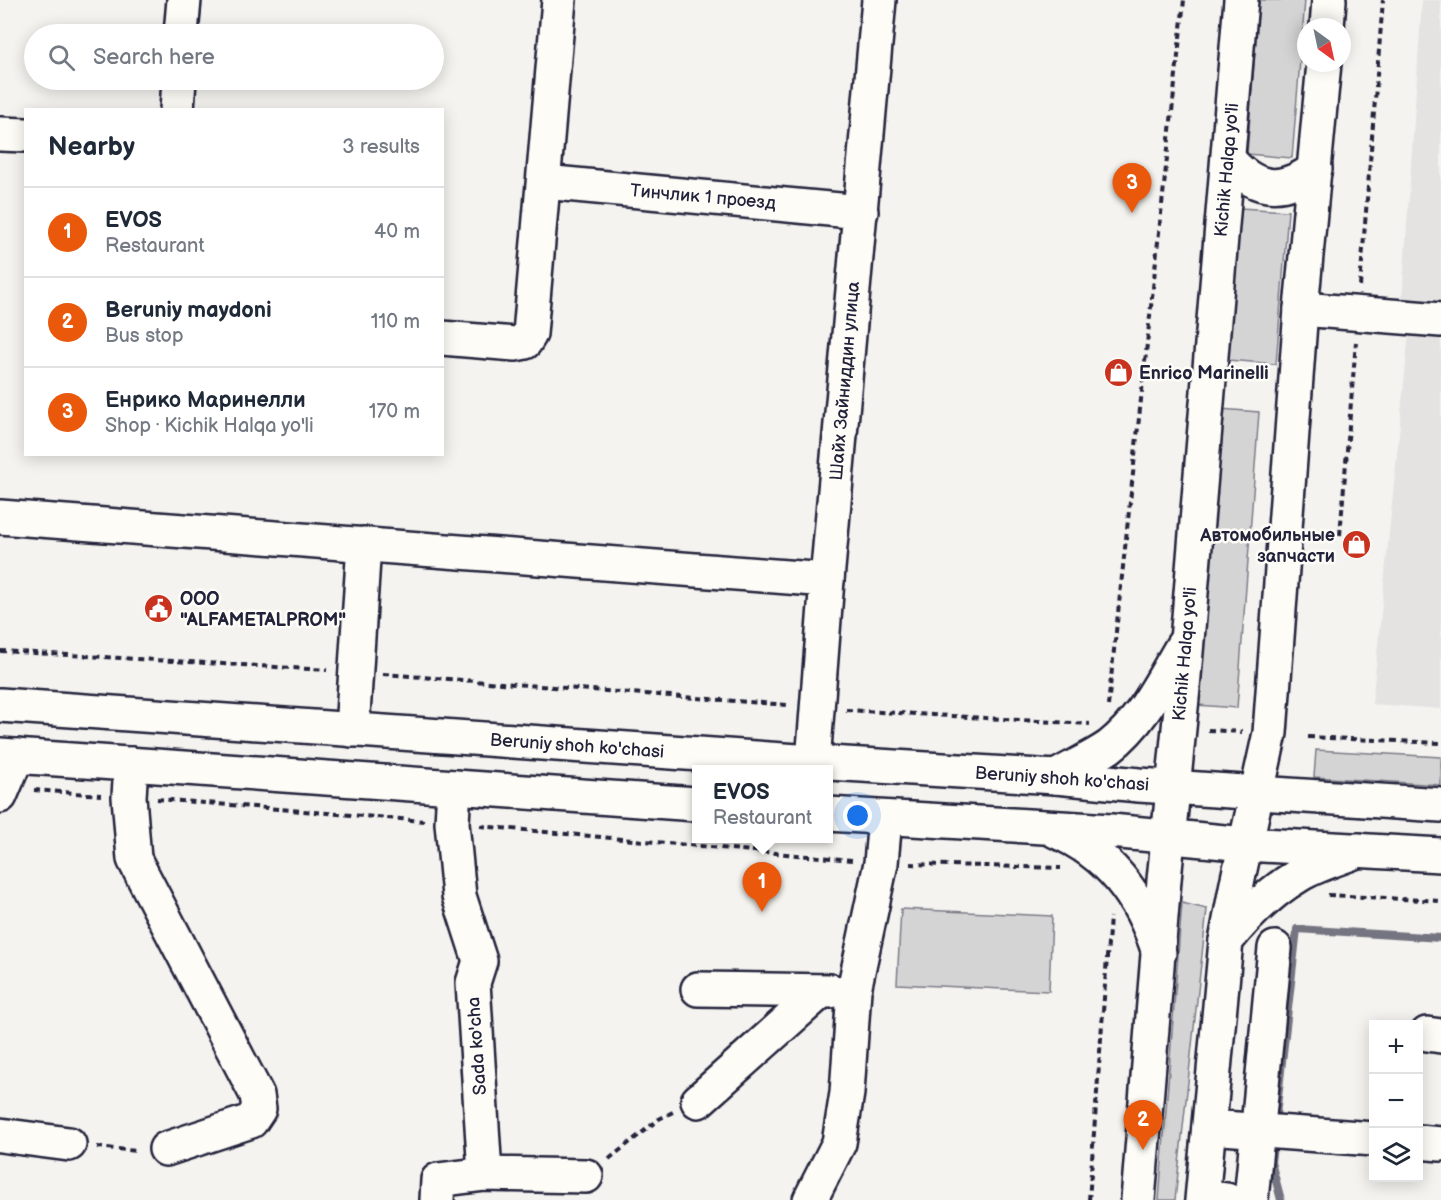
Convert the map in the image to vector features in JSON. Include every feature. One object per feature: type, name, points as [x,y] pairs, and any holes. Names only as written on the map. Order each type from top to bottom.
[{"type":"main road","points":[[182,24],[184,0]]},
{"type":"main road","points":[[444,338],[516,344],[525,342],[530,334],[560,0]]},
{"type":"main road","name":"Шайх Зайниддин улица","points":[[813,762],[879,0]]},
{"type":"main road","name":"Kichik Halqa yo'li","points":[[1138,1200],[1241,0]]},
{"type":"main road","points":[[1328,18],[1329,0]]},
{"type":"main road","points":[[1211,1199],[1209,1128],[1226,941],[1270,733],[1301,309],[1323,72]]},
{"type":"main road","points":[[177,108],[178,90]]},
{"type":"main road","points":[[0,134],[24,135]]},
{"type":"main road","points":[[1228,159],[1247,178],[1270,187],[1295,182],[1315,169]]},
{"type":"main road","name":"Тинчлик 1 проезд","points":[[544,182],[861,212]]},
{"type":"main road","points":[[1301,309],[1441,320]]},
{"type":"main road","points":[[0,517],[827,580]]},
{"type":"main road","points":[[352,730],[364,544]]},
{"type":"main road","points":[[1056,777],[1109,747],[1126,730],[1149,704],[1187,638]]},
{"type":"main road","name":"Beruniy shoh ko'chasi","points":[[0,705],[1441,805]]},
{"type":"main road","points":[[2,791],[9,756],[692,804]]},
{"type":"main road","points":[[131,764],[129,797],[134,859],[257,1095],[259,1109],[250,1121],[166,1149]]},
{"type":"main road","name":"Sada ko'cha","points":[[454,787],[452,823],[459,896],[480,961],[473,983],[485,1174]]},
{"type":"main road","points":[[833,813],[1169,836],[1245,844],[1441,855]]},
{"type":"main road","points":[[810,1200],[839,1143],[847,1093],[854,990],[881,863],[885,818]]},
{"type":"main road","points":[[1048,828],[1090,848],[1106,863],[1144,914],[1159,953]]},
{"type":"main road","points":[[1226,941],[1251,912],[1299,874],[1359,850]]},
{"type":"main road","points":[[1251,1200],[1275,948]]},
{"type":"main road","points":[[698,989],[820,992],[854,990]]},
{"type":"main road","points":[[698,1101],[820,992]]},
{"type":"main road","points":[[1209,1128],[1369,1139]]},
{"type":"main road","points":[[0,1135],[69,1144]]},
{"type":"main road","points":[[1423,1142],[1441,1144]]},
{"type":"main road","points":[[437,1200],[438,1180],[485,1174],[586,1176]]},
{"type":"path","points":[[1108,708],[1184,0]]},
{"type":"path","points":[[1340,535],[1383,0]]},
{"type":"path","points":[[0,651],[356,672],[817,708],[1098,725]]},
{"type":"path","points":[[1204,730],[1243,732]]},
{"type":"path","points":[[1308,737],[1441,743]]},
{"type":"path","points":[[2,791],[129,797],[452,823],[881,863],[1070,868]]},
{"type":"path","points":[[1319,895],[1441,901]]},
{"type":"path","points":[[1089,1200],[1110,908]]},
{"type":"path","points":[[586,1176],[659,1119],[698,1101]]},
{"type":"path","points":[[69,1144],[140,1151],[166,1149]]},
{"type":"shaded area","points":[[1259,0],[1305,0],[1304,18],[1297,18],[1297,72],[1299,72],[1292,158],[1247,154]]},
{"type":"shaded area","points":[[1422,0],[1441,0],[1441,304],[1402,300]]},
{"type":"shaded area","points":[[1240,208],[1288,211],[1276,364],[1228,360]]},
{"type":"shaded area","points":[[1412,303],[1441,305],[1441,709],[1372,704]]},
{"type":"shaded area","points":[[1220,409],[1259,412],[1237,708],[1197,705]]},
{"type":"shaded area","points":[[1316,750],[1441,757],[1441,785],[1314,777]]},
{"type":"shaded area","points":[[1182,903],[1207,909],[1175,1200],[1159,1200]]},
{"type":"shaded area","points":[[901,909],[1052,916],[1049,991],[897,984]]},
{"type":"waterway","points":[[1275,1124],[1297,929],[1441,938]]},
{"type":"waterway","points":[[1274,1139],[1271,1162],[1281,1200]]},
{"type":"place","name":"Енрико Маринелли","points":[[1132,213]]},
{"type":"place","name":"Enrico Marinelli","points":[[1118,373]]},
{"type":"place","name":"Автомобильные запчасти","points":[[1356,545]]},
{"type":"place","name":"OOO \"ALFAMETALPROM\"","points":[[159,609]]},
{"type":"place","name":"EVOS","points":[[762,912]]},
{"type":"place","name":"Beruniy maydoni","points":[[1143,1150]]}]
